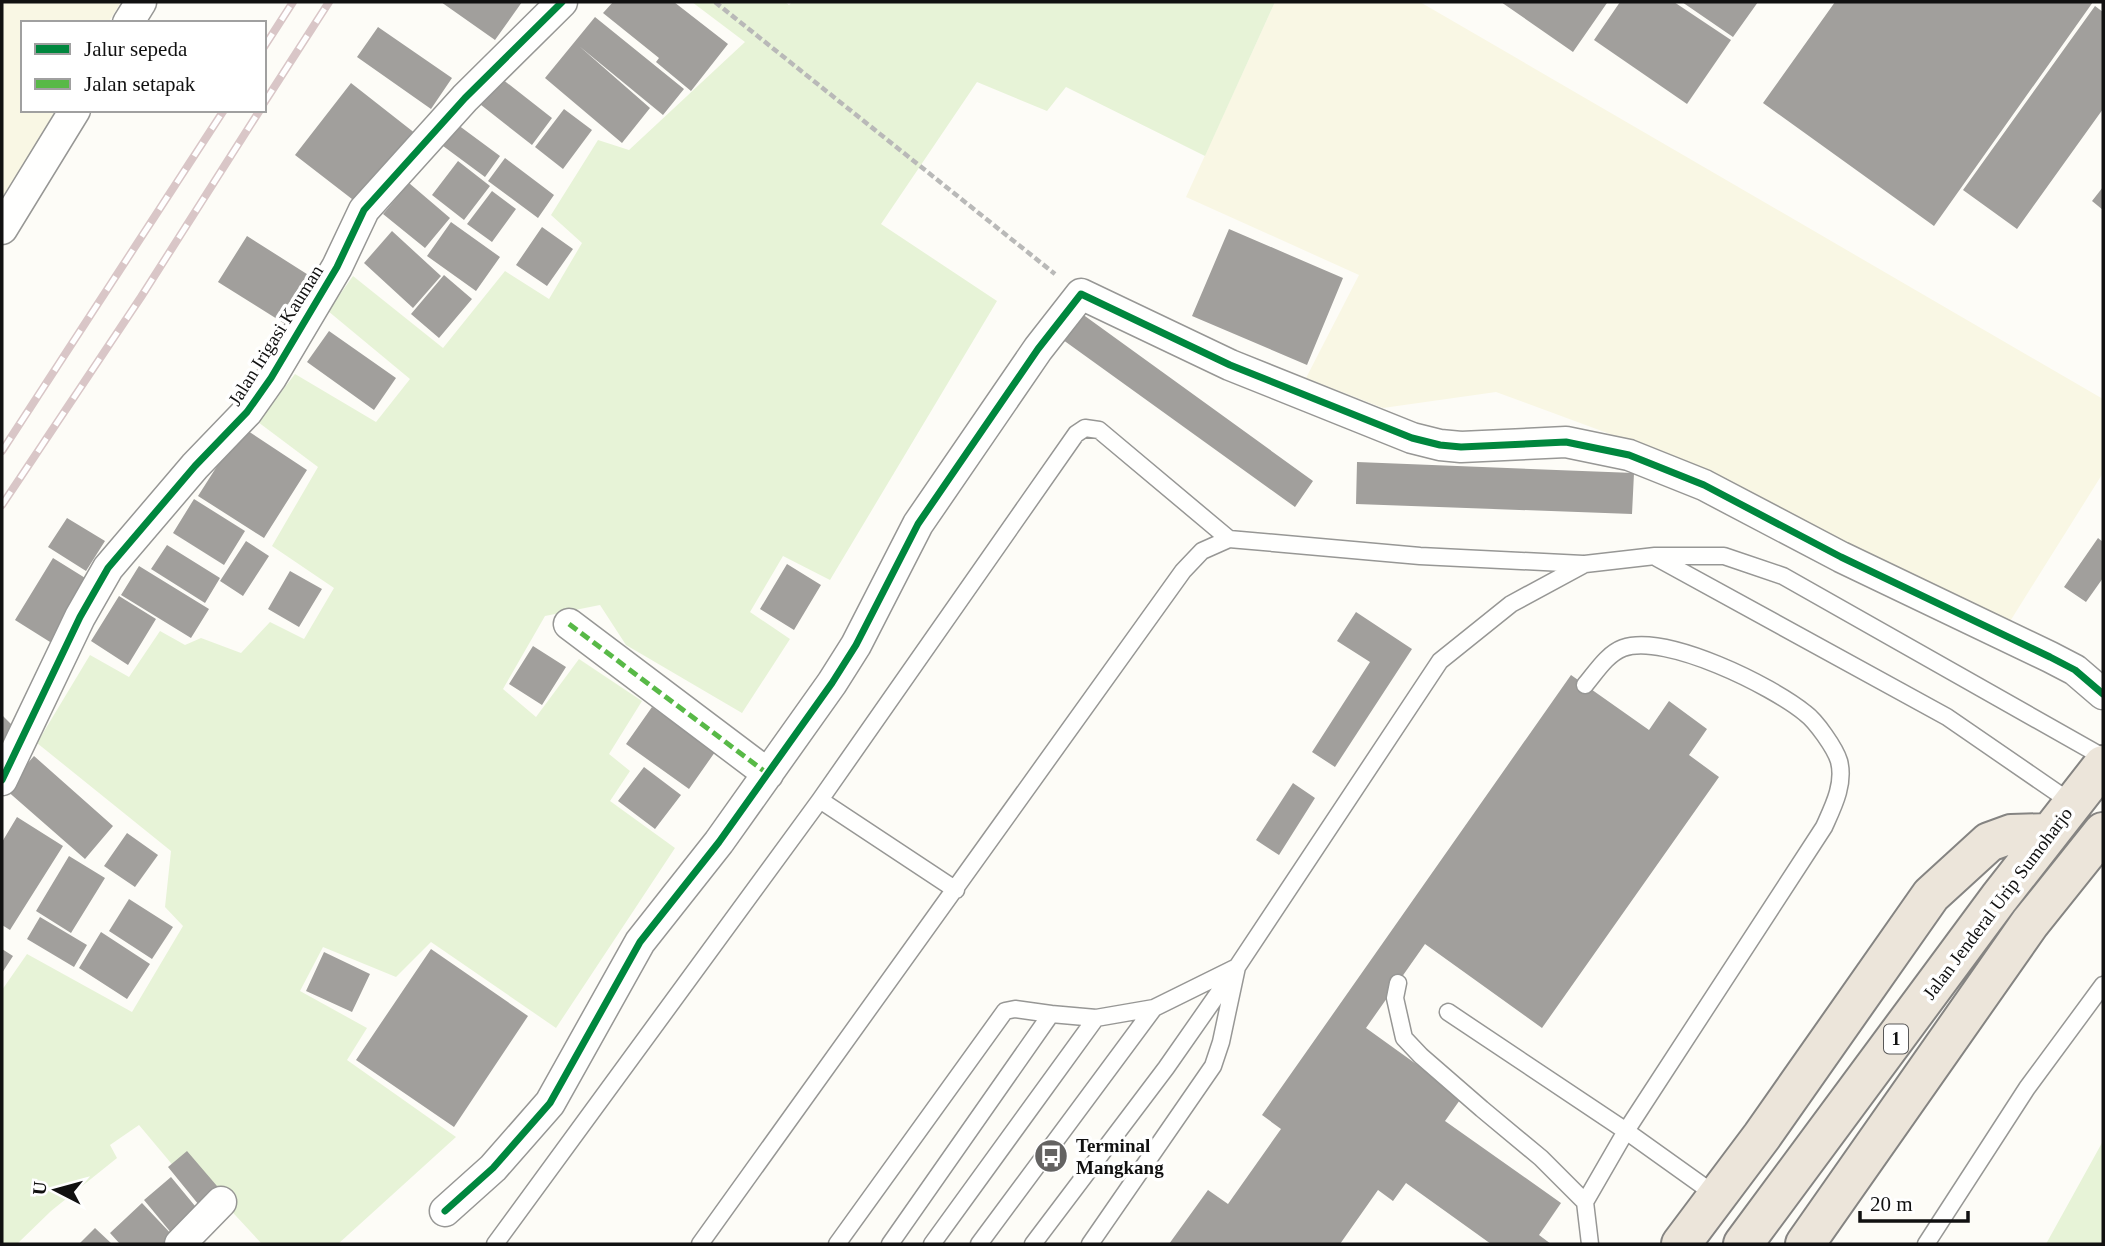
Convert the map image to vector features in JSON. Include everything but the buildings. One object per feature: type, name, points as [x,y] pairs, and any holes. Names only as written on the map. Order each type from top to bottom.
[{"type":"highway","name":"Jalan Jenderal Urip Sumoharjo","points":[[1743,1244],[2048,833],[2103,765]]},
{"type":"highway","points":[[2072,803],[2103,831]]},
{"type":"highway","name":"Jalan Jenderal Urip Sumoharjo","points":[[1805,1244],[2030,923],[2103,831]]},
{"type":"highway","points":[[1681,1244],[1762,1136],[1931,895],[1989,842],[2011,834],[2048,833]]},
{"type":"street","points":[[129,21],[141,2]]},
{"type":"street","name":"Jalan Irigasi Kauman","points":[[2,780],[80,617],[108,568],[195,466],[247,412],[271,378],[337,267],[364,210],[465,98],[562,2]]},
{"type":"street","points":[[2,229],[74,112]]},
{"type":"street","points":[[445,1211],[493,1168],[550,1103],[640,942],[719,842],[856,645],[918,524],[1038,349],[1081,294],[1230,365],[1412,438],[1461,447],[1566,442],[1629,454],[1704,485],[1841,557],[2050,657],[2075,670],[2103,694]]},
{"type":"street","points":[[569,624],[768,774]]},
{"type":"street","points":[[180,1244],[221,1202]]},
{"type":"lane","points":[[495,1244],[820,800],[1076,435],[1085,428],[1099,430],[1229,539]]},
{"type":"lane","points":[[700,1244],[1183,571],[1202,551],[1229,539],[1420,556],[1586,564],[1655,556],[1724,556],[1783,576],[2103,757]]},
{"type":"lane","points":[[1655,556],[1947,717],[2072,803]]},
{"type":"lane","points":[[1033,1244],[1166,1068],[1237,967],[1440,661],[1511,604],[1586,564]]},
{"type":"lane","points":[[1586,685],[1604,662],[1624,648],[1651,646],[1703,657],[1775,692],[1808,714],[1839,761],[1838,795],[1824,827],[1626,1131],[1585,1202],[1590,1244]]},
{"type":"lane","points":[[820,800],[956,890]]},
{"type":"lane","points":[[837,1244],[1004,1011],[1014,1009],[1096,1018],[1154,1008],[1237,967]]},
{"type":"lane","points":[[1090,1244],[1213,1066],[1221,1042],[1237,967]]},
{"type":"lane","points":[[1398,982],[1395,999],[1404,1038],[1451,1083],[1541,1158],[1585,1202]]},
{"type":"lane","points":[[1927,1244],[2028,1088],[2103,985]]},
{"type":"lane","points":[[979,1244],[1154,1008]]},
{"type":"lane","points":[[1448,1013],[1626,1131],[1717,1196]]},
{"type":"lane","points":[[890,1244],[1051,1014]]},
{"type":"lane","points":[[932,1244],[1096,1018]]},
{"type":"path","points":[[715,2],[1081,294]]},
{"type":"shaded area","points":[[2,2],[121,2],[109,21],[21,21],[21,112],[55,112],[2,201]]},
{"type":"shaded area","points":[[1275,2],[1420,2],[2103,399],[2103,473],[2009,623],[1637,444],[1496,392],[1383,408],[1306,378],[1359,275],[1186,197]]},
{"type":"green space","points":[[692,2],[785,2],[789,5],[792,2],[1275,2],[1205,156],[1066,87],[1047,111],[977,82],[881,224],[997,301],[830,580],[783,556],[750,612],[790,639],[742,713],[626,645],[600,605],[545,616],[503,689],[536,717],[579,659],[642,701],[609,754],[630,771],[610,801],[675,848],[556,1028],[431,942],[396,977],[323,947],[300,991],[367,1028],[347,1060],[456,1137],[338,1244],[262,1244],[223,1202],[186,1181],[139,1125],[110,1145],[117,1158],[51,1211],[17,1244],[2,1244],[2,990],[27,954],[132,1012],[183,926],[165,907],[171,851],[37,743],[90,655],[129,677],[160,631],[185,645],[201,638],[241,653],[270,622],[304,639],[334,588],[272,546],[318,467],[258,422],[295,374],[376,422],[410,379],[328,311],[353,276],[443,348],[505,271],[549,299],[582,243],[551,215],[598,140],[629,150],[745,42]]},
{"type":"green space","points":[[2103,1141],[2103,1244],[2046,1244]]},
{"type":"railway","points":[[266,44],[293,2]]},
{"type":"railway","points":[[266,100],[329,2]]},
{"type":"railway","points":[[2,451],[223,112]]},
{"type":"railway","points":[[2,505],[141,297],[259,112]]},
{"type":"marked path","points":[[569,624],[768,774]]},
{"type":"cycle path","points":[[2,780],[80,617],[108,568],[195,466],[247,412],[271,378],[337,267],[364,210],[465,98],[562,2]]},
{"type":"cycle path","points":[[445,1211],[493,1168],[550,1103],[640,942],[719,842],[832,683],[856,645],[918,524],[1038,349],[1081,294],[1230,365],[1412,438],[1461,447],[1566,442],[1629,455],[1704,485],[1841,557],[2050,657],[2075,670],[2103,694]]},
{"type":"place","name":"Terminal Mangkang","points":[[1051,1156]]}]
